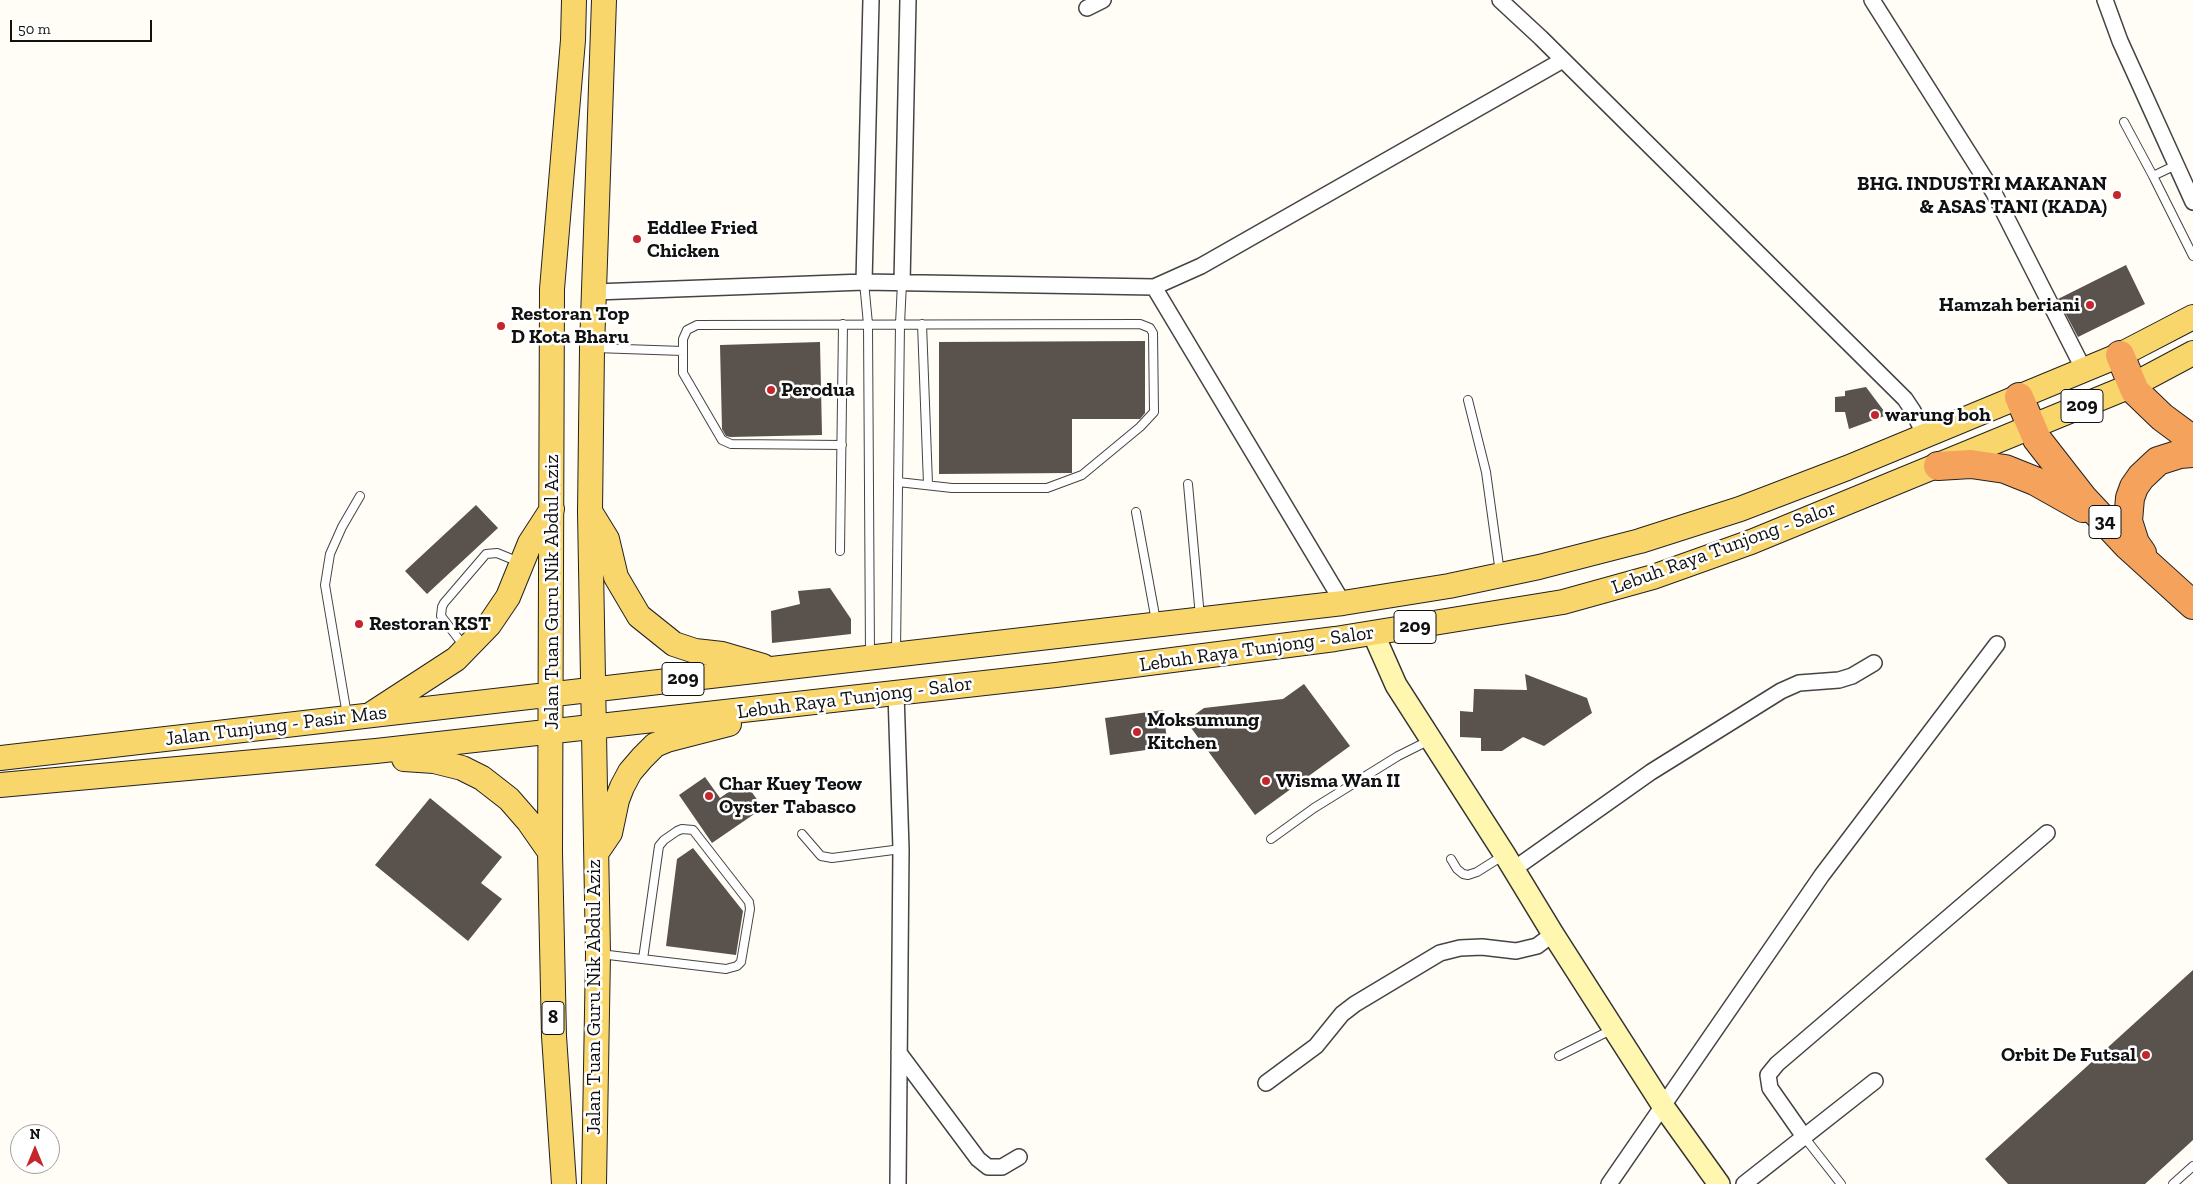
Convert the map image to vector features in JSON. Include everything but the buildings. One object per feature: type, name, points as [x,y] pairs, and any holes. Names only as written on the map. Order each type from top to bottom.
[{"type":"highway","points":[[2120,355],[2135,391],[2153,409],[2193,440]]},
{"type":"highway","name":"34","points":[[2019,397],[2037,439],[2082,498],[2193,605]]},
{"type":"highway","points":[[2138,554],[2128,520],[2130,498],[2134,487],[2141,477],[2158,462],[2180,454],[2193,454]]},
{"type":"highway","points":[[1938,466],[1987,465],[2035,481],[2098,519],[2138,554]]},
{"type":"main road","name":"Jalan Tuan Guru Nik Abdul Aziz","points":[[564,1184],[554,1036],[550,852],[552,732],[552,289],[573,40],[574,0]]},
{"type":"main road","name":"Jalan Tuan Guru Nik Abdul Aziz","points":[[594,1184],[598,954],[590,512],[592,348],[604,0]]},
{"type":"main road","name":"209","points":[[2120,355],[2193,317]]},
{"type":"main road","name":"209","points":[[2132,385],[2193,353]]},
{"type":"main road","name":"Lebuh Raya Tunjong - Salor","points":[[552,694],[1342,603],[1449,586],[1500,575],[1640,541],[1731,512],[1847,468],[2120,355]]},
{"type":"main road","name":"Lebuh Raya Tunjong - Salor","points":[[552,732],[770,709],[1056,675],[1373,633],[1563,602],[1608,591],[1718,555],[2132,385]]},
{"type":"main road","points":[[371,714],[456,659],[489,625],[508,597],[530,544],[552,509]]},
{"type":"main road","points":[[590,512],[607,539],[616,577],[639,616],[674,644],[695,651],[722,654],[773,668]]},
{"type":"main road","points":[[1373,633],[1396,685],[1663,1106],[1719,1184]]},
{"type":"main road","name":"Jalan Tunjung - Pasir Mas","points":[[0,758],[552,694]]},
{"type":"main road","points":[[595,856],[610,832],[617,800],[630,772],[655,746],[667,740],[716,729],[770,709]]},
{"type":"main road","name":"Jalan Tunjung - Pasir Mas","points":[[0,785],[376,752],[552,732]]},
{"type":"main road","points":[[376,752],[405,759],[434,761],[462,768],[482,778],[509,799],[529,822],[550,852]]},
{"type":"street","points":[[864,282],[871,0]]},
{"type":"street","points":[[902,283],[908,0]]},
{"type":"street","points":[[1087,8],[1103,0]]},
{"type":"street","points":[[1500,0],[1906,399],[1925,436]]},
{"type":"street","points":[[1872,0],[1994,193],[2084,370]]},
{"type":"street","points":[[2105,0],[2120,42],[2193,202]]},
{"type":"street","points":[[595,292],[864,282],[1154,287],[1201,266],[1563,60]]},
{"type":"street","points":[[1154,287],[1342,603]]},
{"type":"street","points":[[1609,1184],[1822,875],[1997,644]]},
{"type":"street","points":[[1510,862],[1781,690],[1800,683],[1839,680],[1852,676],[1874,663]]},
{"type":"street","points":[[896,693],[901,848],[898,1184]]},
{"type":"street","points":[[1805,1138],[1770,1088],[1768,1075],[1776,1064],[2047,833]]},
{"type":"street","points":[[1266,1083],[1316,1046],[1342,1014],[1355,1004],[1440,953],[1460,948],[1482,947],[1516,951],[1537,946],[1553,934]]},
{"type":"street","points":[[900,1053],[978,1159],[988,1167],[1002,1167],[1019,1157]]},
{"type":"street","points":[[1744,1184],[1805,1138],[1875,1081]]},
{"type":"lane","points":[[2124,122],[2193,256]]},
{"type":"lane","points":[[2153,176],[2176,165]]},
{"type":"lane","points":[[864,282],[868,324],[870,657]]},
{"type":"lane","points":[[896,654],[902,283]]},
{"type":"lane","points":[[840,551],[844,324]]},
{"type":"lane","points":[[842,445],[731,444],[722,440],[684,376],[684,334],[687,330],[697,326],[844,324],[1140,324],[1150,328],[1154,338],[1154,412],[1140,427],[1082,475],[1047,488],[952,488],[898,482]]},
{"type":"lane","points":[[922,324],[928,484]]},
{"type":"lane","points":[[592,348],[683,351]]},
{"type":"lane","points":[[1468,400],[1486,472],[1500,575]]},
{"type":"lane","points":[[1188,484],[1201,620]]},
{"type":"lane","points":[[347,717],[325,585],[330,554],[342,526],[360,496]]},
{"type":"lane","points":[[1136,512],[1156,624]]},
{"type":"lane","points":[[466,649],[441,616],[444,602],[486,554],[497,553],[523,563]]},
{"type":"lane","points":[[1270,839],[1323,802],[1398,756],[1431,740]]},
{"type":"lane","points":[[598,954],[726,970],[737,966],[741,962],[750,909],[748,902],[693,830],[688,828],[677,831],[659,846],[643,959]]},
{"type":"lane","points":[[802,834],[821,856],[832,858],[901,848]]},
{"type":"lane","points":[[1451,859],[1457,869],[1463,874],[1468,875],[1510,862]]},
{"type":"lane","points":[[1559,1056],[1614,1028]]},
{"type":"lane","points":[[1805,1138],[1841,1184]]},
{"type":"lane","points":[[2173,1184],[2193,1166]]},
{"type":"place","name":"BHG. INDUSTRI MAKANAN & ASAS TANI (KADA)","points":[[2117,195]]},
{"type":"place","name":"Eddlee Fried Chicken","points":[[637,239]]},
{"type":"place","name":"Hamzah beriani","points":[[2090,305]]},
{"type":"place","name":"Restoran Top D Kota Bharu","points":[[501,326]]},
{"type":"place","name":"Perodua","points":[[771,390]]},
{"type":"place","name":"warung boh","points":[[1875,415]]},
{"type":"place","name":"Restoran KST","points":[[359,624]]},
{"type":"place","name":"Moksumung Kitchen","points":[[1137,732]]},
{"type":"place","name":"Wisma Wan II","points":[[1266,781]]},
{"type":"place","name":"Char Kuey Teow Oyster Tabasco","points":[[709,796]]},
{"type":"place","name":"Orbit De Futsal","points":[[2146,1055]]}]
